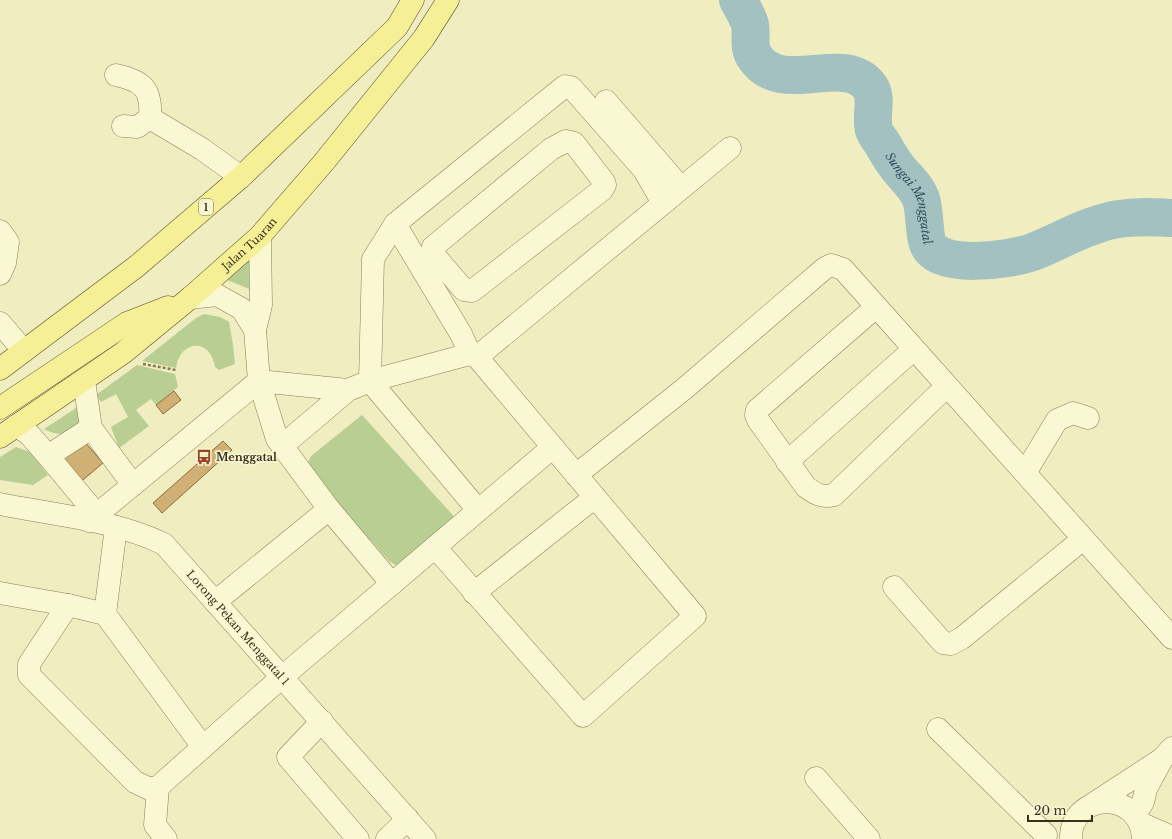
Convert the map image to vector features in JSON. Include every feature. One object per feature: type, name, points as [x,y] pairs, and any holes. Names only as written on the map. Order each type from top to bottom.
[{"type":"main road","name":"1","points":[[0,369],[137,266],[241,177],[397,27],[414,0]]},
{"type":"main road","name":"Jalan Tuaran","points":[[8,432],[84,381],[122,353],[190,298],[260,236],[324,162],[424,38],[448,0]]},
{"type":"main road","points":[[0,408],[127,323],[190,298]]},
{"type":"street","points":[[116,75],[131,78],[146,90],[152,101],[150,118],[137,127],[123,126]]},
{"type":"street","points":[[478,510],[370,381],[373,259],[395,224],[565,86],[571,88],[644,170],[663,203]]},
{"type":"street","points":[[606,101],[681,188]]},
{"type":"street","points":[[150,118],[202,149],[241,177]]},
{"type":"street","points":[[395,224],[440,278],[464,290],[472,290],[602,190],[605,185],[604,182],[574,143],[566,141],[556,146],[433,247],[434,255],[440,278],[474,355],[694,616],[583,716],[435,547]]},
{"type":"street","points":[[282,446],[348,390],[370,381],[474,355],[730,148]]},
{"type":"street","points":[[0,231],[8,242],[5,263],[0,274]]},
{"type":"street","points":[[260,236],[261,305],[255,330],[259,381],[277,439],[329,509],[392,584]]},
{"type":"street","points":[[576,475],[684,389],[825,268],[831,266],[843,269],[1172,638]]},
{"type":"street","points":[[190,298],[217,295],[242,309],[255,330]]},
{"type":"street","points":[[876,307],[757,410],[756,415],[758,420],[806,487],[817,495],[825,497],[834,495],[947,386]]},
{"type":"street","points":[[0,323],[24,351]]},
{"type":"street","points":[[787,462],[914,349]]},
{"type":"street","points":[[84,381],[91,428],[133,485]]},
{"type":"street","points":[[8,432],[29,434],[48,456],[93,518],[259,381],[348,390]]},
{"type":"street","points":[[1025,473],[1057,420],[1074,413],[1088,418]]},
{"type":"street","points":[[48,456],[91,428]]},
{"type":"street","points":[[68,605],[29,664],[29,675],[135,782],[150,788],[158,787],[282,677],[553,447]]},
{"type":"street","points":[[474,593],[595,497]]},
{"type":"street","name":"Lorong Pekan Menggatal 1","points":[[0,504],[93,518],[116,527],[142,534],[164,544],[425,839]]},
{"type":"street","points":[[216,602],[329,509]]},
{"type":"street","points":[[104,614],[116,527]]},
{"type":"street","points":[[894,587],[943,643],[951,644],[962,638],[1083,539]]},
{"type":"street","points":[[0,593],[68,605],[104,614],[204,747]]},
{"type":"street","points":[[322,721],[288,757],[358,839]]},
{"type":"street","points":[[938,729],[1044,837],[1167,754]]},
{"type":"street","points":[[1139,826],[1146,789],[1167,754]]},
{"type":"street","points":[[816,778],[869,839]]},
{"type":"street","points":[[158,787],[155,825],[166,839]]},
{"type":"street","points":[[1071,839],[1072,827],[1084,811],[1112,802],[1122,805],[1139,826],[1172,837]]},
{"type":"street","points":[[387,839],[408,819]]},
{"type":"path","points":[[140,363],[176,370]]},
{"type":"green space","points":[[250,257],[252,290],[227,280]]},
{"type":"green space","points":[[204,314],[220,317],[229,322],[235,364],[219,370],[215,367],[208,351],[202,347],[196,346],[189,347],[183,352],[179,358],[176,368],[142,361],[196,318]]},
{"type":"green space","points":[[137,365],[175,374],[178,387],[156,405],[151,399],[136,410],[149,426],[119,448],[111,427],[128,417],[116,394],[101,402],[96,395]]},
{"type":"green space","points":[[79,406],[80,419],[73,430],[64,434],[59,434],[44,429]]},
{"type":"green space","points":[[362,415],[459,522],[397,566],[389,561],[308,470],[307,464],[311,456]]},
{"type":"green space","points":[[16,447],[30,452],[48,475],[33,485],[0,480],[0,457]]},
{"type":"building","points":[[174,391],[181,400],[163,414],[156,405]]},
{"type":"building","points":[[83,440],[103,463],[77,485],[57,462]]},
{"type":"building","points":[[223,441],[232,450],[162,513],[153,503]]},
{"type":"waterway","name":"Sungai Menggatal","points":[[738,0],[750,25],[752,52],[766,68],[780,74],[796,75],[845,73],[859,77],[870,87],[874,102],[873,125],[876,135],[895,164],[919,194],[928,244],[935,252],[945,257],[975,261],[1020,256],[1040,249],[1081,230],[1113,220],[1135,217],[1172,218]]},
{"type":"place","name":"Menggatal","points":[[204,457]]}]
